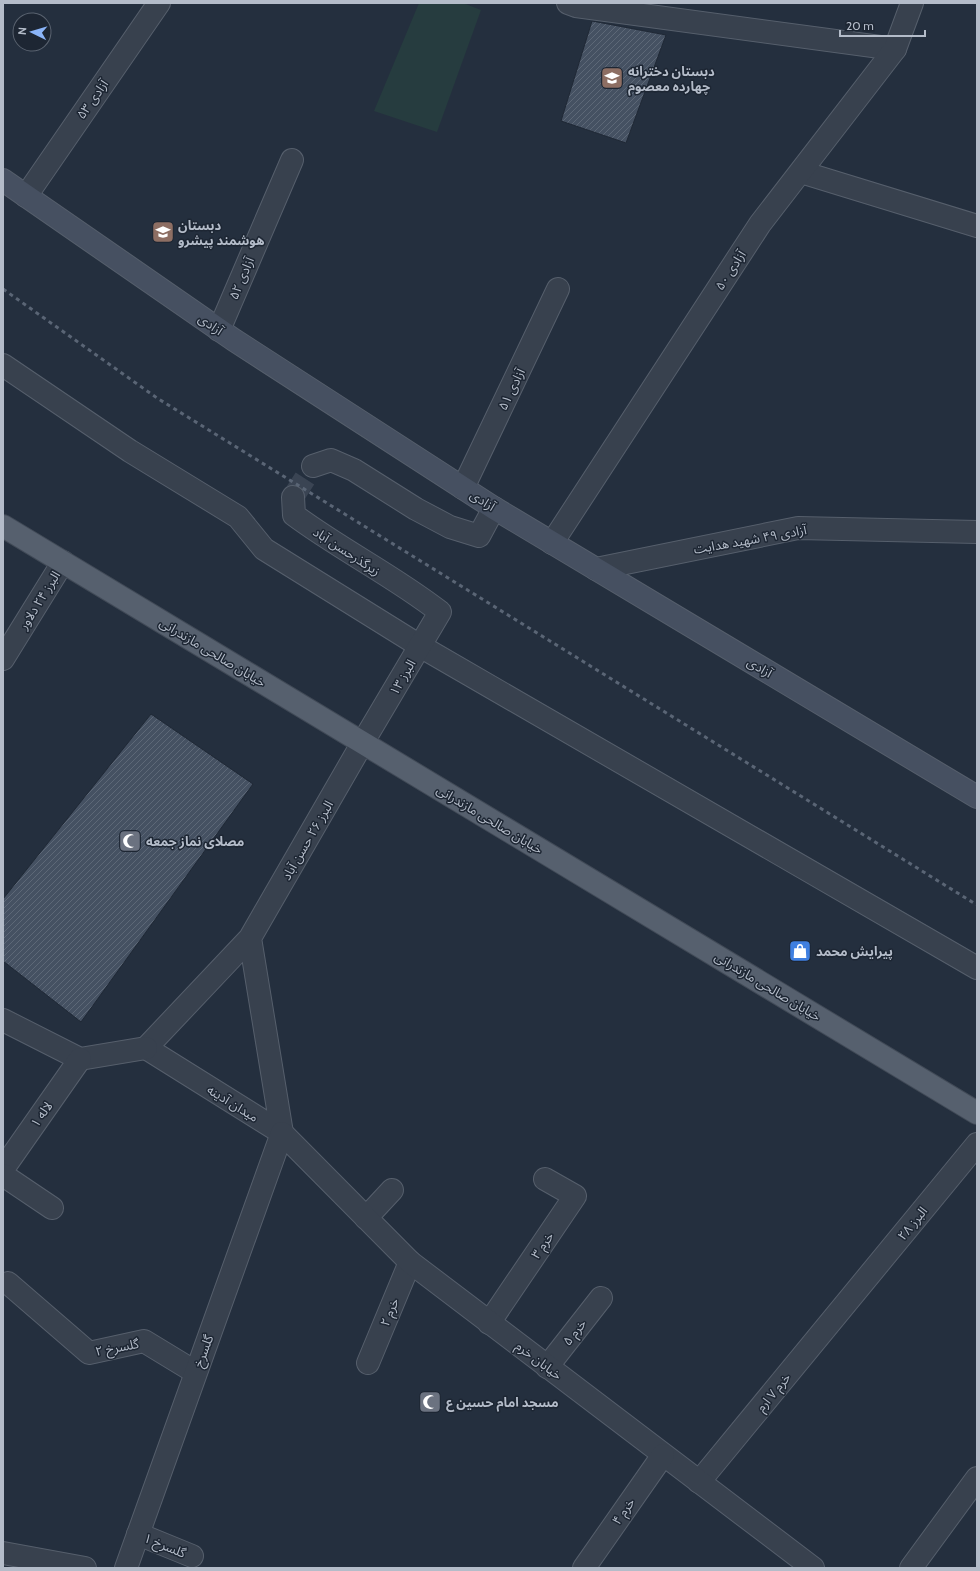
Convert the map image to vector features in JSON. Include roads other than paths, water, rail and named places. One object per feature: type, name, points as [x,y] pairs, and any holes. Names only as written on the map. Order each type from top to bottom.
[{"type":"main road","name":"آزادی","points":[[3,180],[219,330],[494,508],[977,797]]},
{"type":"main road","name":"خیابان صالحی مازندرانی","points":[[3,526],[977,1113]]},
{"type":"street","name":"آزادی ۵۳","points":[[26,196],[159,3]]},
{"type":"street","points":[[568,3],[584,7],[895,49]]},
{"type":"street","name":"آزادی ۵۰","points":[[552,543],[760,224],[895,49],[912,3]]},
{"type":"street","name":"آزادی ۵۲","points":[[219,330],[292,160]]},
{"type":"street","points":[[801,172],[977,226]]},
{"type":"street","name":"آزادی ۵۱","points":[[463,488],[558,289]]},
{"type":"street","points":[[3,365],[130,451],[238,517],[264,549],[420,646],[977,968]]},
{"type":"street","points":[[313,466],[331,460],[354,470],[416,509],[450,527],[479,536],[494,508]]},
{"type":"street","name":"زیرگذرحسن آباد","points":[[293,497],[294,515],[321,535],[417,594],[440,612]]},
{"type":"street","name":"آزادی ۴۹ شهید هدایت","points":[[596,569],[798,528],[977,532]]},
{"type":"street","name":"البرز ۲۴ دلاور","points":[[3,659],[63,562]]},
{"type":"street","name":"البرز ۱۳","points":[[363,742],[440,612]]},
{"type":"street","name":"البرز ۲۶ حسن آباد","points":[[250,938],[363,742]]},
{"type":"street","points":[[3,1020],[80,1059],[146,1048],[250,938]]},
{"type":"street","name":"میدان آدینه","points":[[250,938],[282,1133]]},
{"type":"street","name":"میدان آدینه","points":[[146,1048],[282,1133]]},
{"type":"street","name":"لاله ۱","points":[[3,1169],[80,1059]]},
{"type":"street","name":"خیابان خرم","points":[[282,1133],[410,1262],[808,1566]]},
{"type":"street","name":"گلسرخ","points":[[126,1568],[195,1372],[282,1133]]},
{"type":"street","name":"البرز ۲۸","points":[[846,1302],[977,1144]]},
{"type":"street","points":[[3,1175],[52,1208]]},
{"type":"street","name":"خرم ۳","points":[[489,1322],[575,1196],[545,1179]]},
{"type":"street","points":[[366,1218],[392,1190]]},
{"type":"street","name":"خرم ۲","points":[[368,1363],[410,1262]]},
{"type":"street","name":"گلسرخ ۲","points":[[8,1283],[89,1353],[144,1341],[195,1372]]},
{"type":"street","name":"خرم ۵","points":[[547,1367],[601,1298]]},
{"type":"street","name":"خرم ۷ ارم","points":[[699,1482],[846,1302]]},
{"type":"street","name":"خرم ۴","points":[[584,1568],[663,1455]]},
{"type":"street","points":[[910,1568],[977,1478]]},
{"type":"street","name":"گلسرخ ۱","points":[[138,1534],[192,1556]]},
{"type":"street","points":[[3,1553],[85,1568]]},
{"type":"tunnel","points":[[293,497],[313,466]]},
{"type":"railway","points":[[3,289],[157,398],[977,905]]},
{"type":"place","name":"دبستان دخترانه چهارده معصوم","points":[[612,78]]},
{"type":"place","name":"دبستان هوشمند پیشرو","points":[[163,232]]},
{"type":"place","name":"مصلای نماز جمعه","points":[[130,841]]},
{"type":"place","name":"پیرایش محمد","points":[[800,951]]},
{"type":"place","name":"مسجد امام حسین ع","points":[[430,1402]]}]
